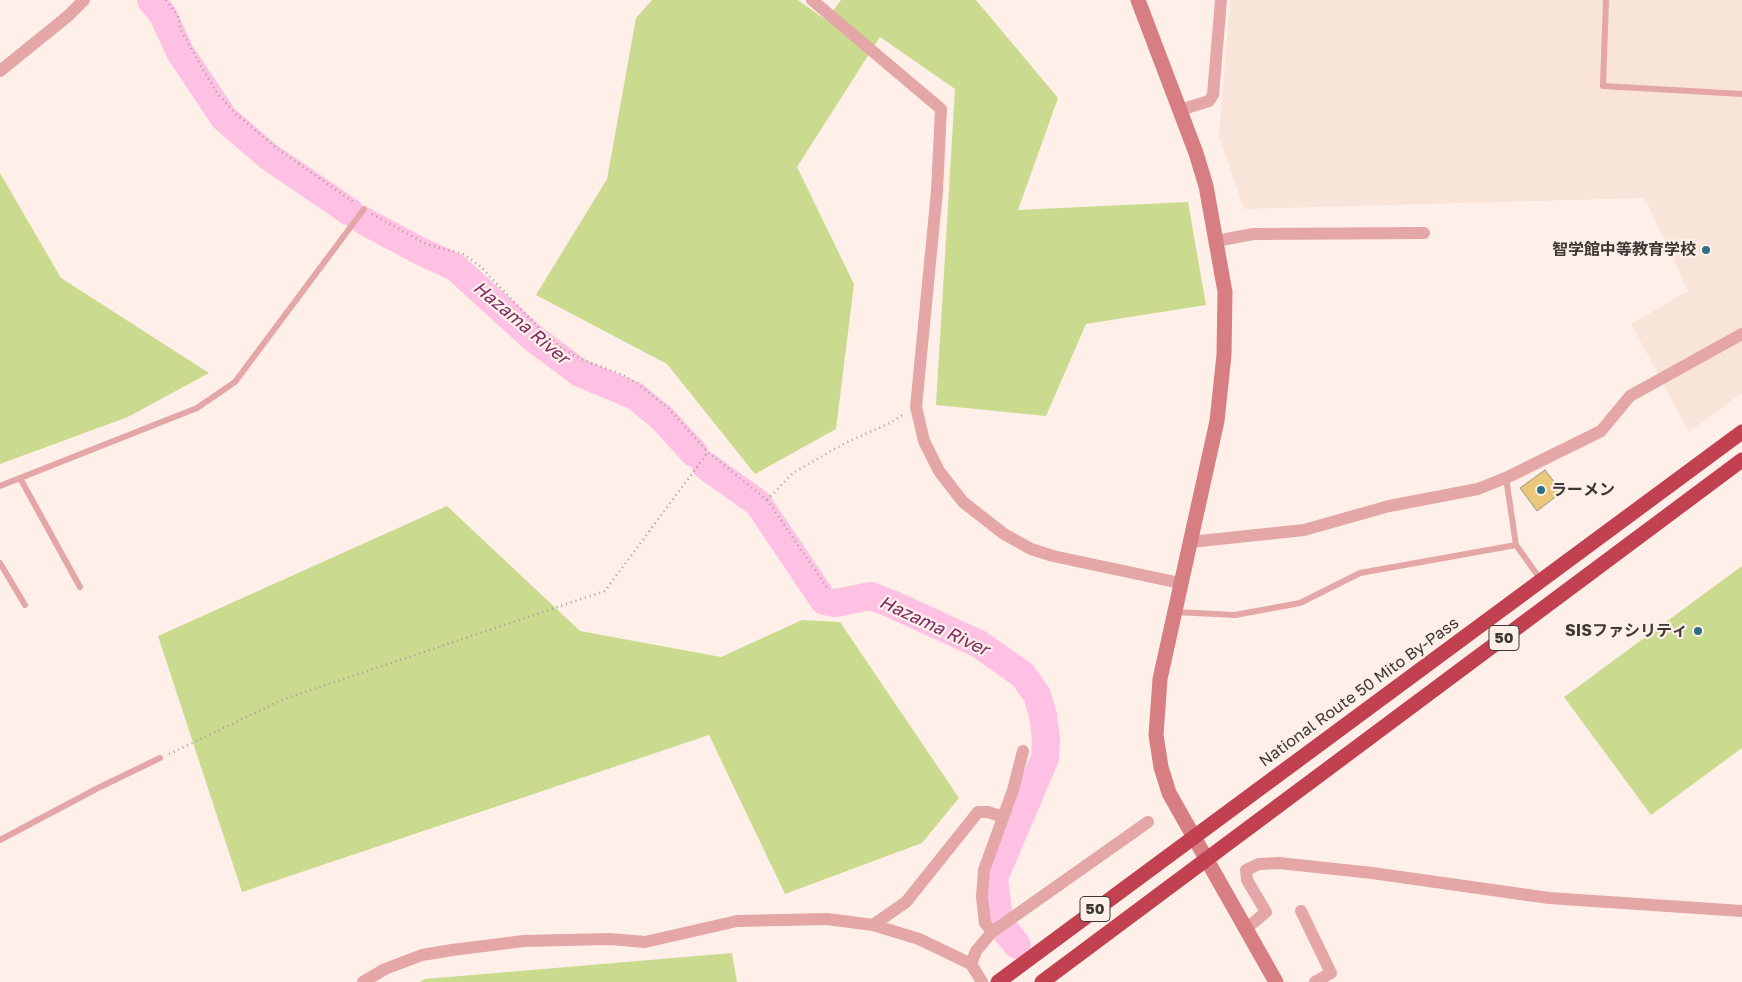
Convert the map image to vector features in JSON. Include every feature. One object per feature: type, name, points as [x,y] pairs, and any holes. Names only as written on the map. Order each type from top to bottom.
[{"type":"highway","name":"National Route 50 Mito By-Pass","points":[[998,982],[1192,836],[1742,432]]},
{"type":"highway","name":"50","points":[[1042,982],[1742,460]]},
{"type":"street","points":[[0,71],[68,16],[84,0]]},
{"type":"street","points":[[812,0],[941,109],[937,191],[916,407],[924,441],[939,471],[963,502],[1004,534],[1031,549],[1053,556],[1180,583]]},
{"type":"street","points":[[1138,0],[1180,110],[1206,186],[1225,292],[1224,355],[1217,421],[1160,679],[1156,735],[1161,767],[1169,793],[1276,982]]},
{"type":"street","points":[[1180,110],[1209,101],[1213,95],[1221,0]]},
{"type":"street","points":[[1216,241],[1253,234],[1424,233]]},
{"type":"street","points":[[1190,542],[1304,530],[1389,506],[1478,489],[1506,478],[1601,431],[1630,396],[1742,334]]},
{"type":"street","points":[[992,932],[985,923],[982,897],[984,870],[1023,752]]},
{"type":"street","points":[[873,925],[906,902],[978,812],[988,812],[1003,817]]},
{"type":"street","points":[[971,964],[976,951],[992,932],[1148,822]]},
{"type":"street","points":[[1247,928],[1266,912],[1247,880],[1246,870],[1259,864],[1279,863],[1372,873],[1549,898],[1742,911]]},
{"type":"street","points":[[1301,911],[1333,978],[1316,982]]},
{"type":"street","points":[[363,982],[384,969],[422,955],[488,946],[524,942],[610,939],[645,942],[737,921],[827,919],[873,925],[918,938],[971,964],[982,982]]},
{"type":"lane","points":[[1606,0],[1603,86],[1742,94]]},
{"type":"lane","points":[[0,486],[197,408],[235,382],[364,209]]},
{"type":"lane","points":[[20,478],[80,587]]},
{"type":"lane","points":[[1506,478],[1516,546],[1541,581]]},
{"type":"lane","points":[[1174,612],[1244,614],[1300,603],[1360,573],[1516,546]]},
{"type":"lane","points":[[0,563],[25,605]]},
{"type":"lane","points":[[0,840],[98,788],[160,758]]},
{"type":"path","points":[[166,0],[178,16],[181,30],[217,93],[236,114],[300,165],[364,209],[426,244],[463,254],[479,265],[539,328],[559,346],[581,359],[624,375],[638,384],[669,409],[708,452],[767,500],[828,589]]},
{"type":"path","points":[[767,500],[793,473],[845,443],[890,423],[916,407]]},
{"type":"path","points":[[160,758],[284,699],[605,591],[708,452]]},
{"type":"shaded area","name":"智学館中等教育学校","points":[[1230,0],[1742,0],[1742,393],[1689,432],[1631,324],[1688,291],[1645,198],[1244,209],[1219,136]]},
{"type":"green space","points":[[652,0],[798,0],[826,20],[841,0],[976,0],[1058,98],[1018,210],[1188,202],[1206,305],[1086,324],[1046,416],[936,405],[955,89],[880,37],[797,167],[854,284],[836,429],[755,474],[667,364],[536,295],[607,179],[636,18]]},
{"type":"green space","points":[[0,173],[61,278],[209,373],[128,417],[0,464]]},
{"type":"green space","points":[[447,506],[580,631],[721,657],[802,620],[840,622],[959,798],[922,843],[785,894],[709,735],[242,892],[158,636]]},
{"type":"green space","name":"SISファシリティ","points":[[1742,566],[1742,748],[1651,815],[1564,697]]},
{"type":"green space","points":[[732,953],[737,982],[420,982],[425,979]]},
{"type":"building","name":"ラーメン","points":[[1545,470],[1562,492],[1537,511],[1520,488]]},
{"type":"waterway","name":"Hazama River","points":[[151,0],[163,15],[180,52],[224,118],[268,156],[350,212]]},
{"type":"waterway","name":"Hazama River","points":[[364,221],[422,252],[455,267],[533,338],[580,373],[635,396],[662,418],[694,453]]},
{"type":"waterway","name":"Hazama River","points":[[706,466],[758,503],[824,601],[835,603],[871,596],[894,605],[979,644],[1023,675],[1037,695],[1043,715],[1046,740],[1045,758],[994,878],[999,918]]},
{"type":"waterway","name":"Hazama River","points":[[1005,930],[1017,945]]},
{"type":"place","name":"智学館中等教育学校","points":[[1706,250]]},
{"type":"place","name":"ラーメン","points":[[1541,490]]},
{"type":"place","name":"SISファシリティ","points":[[1698,631]]}]
